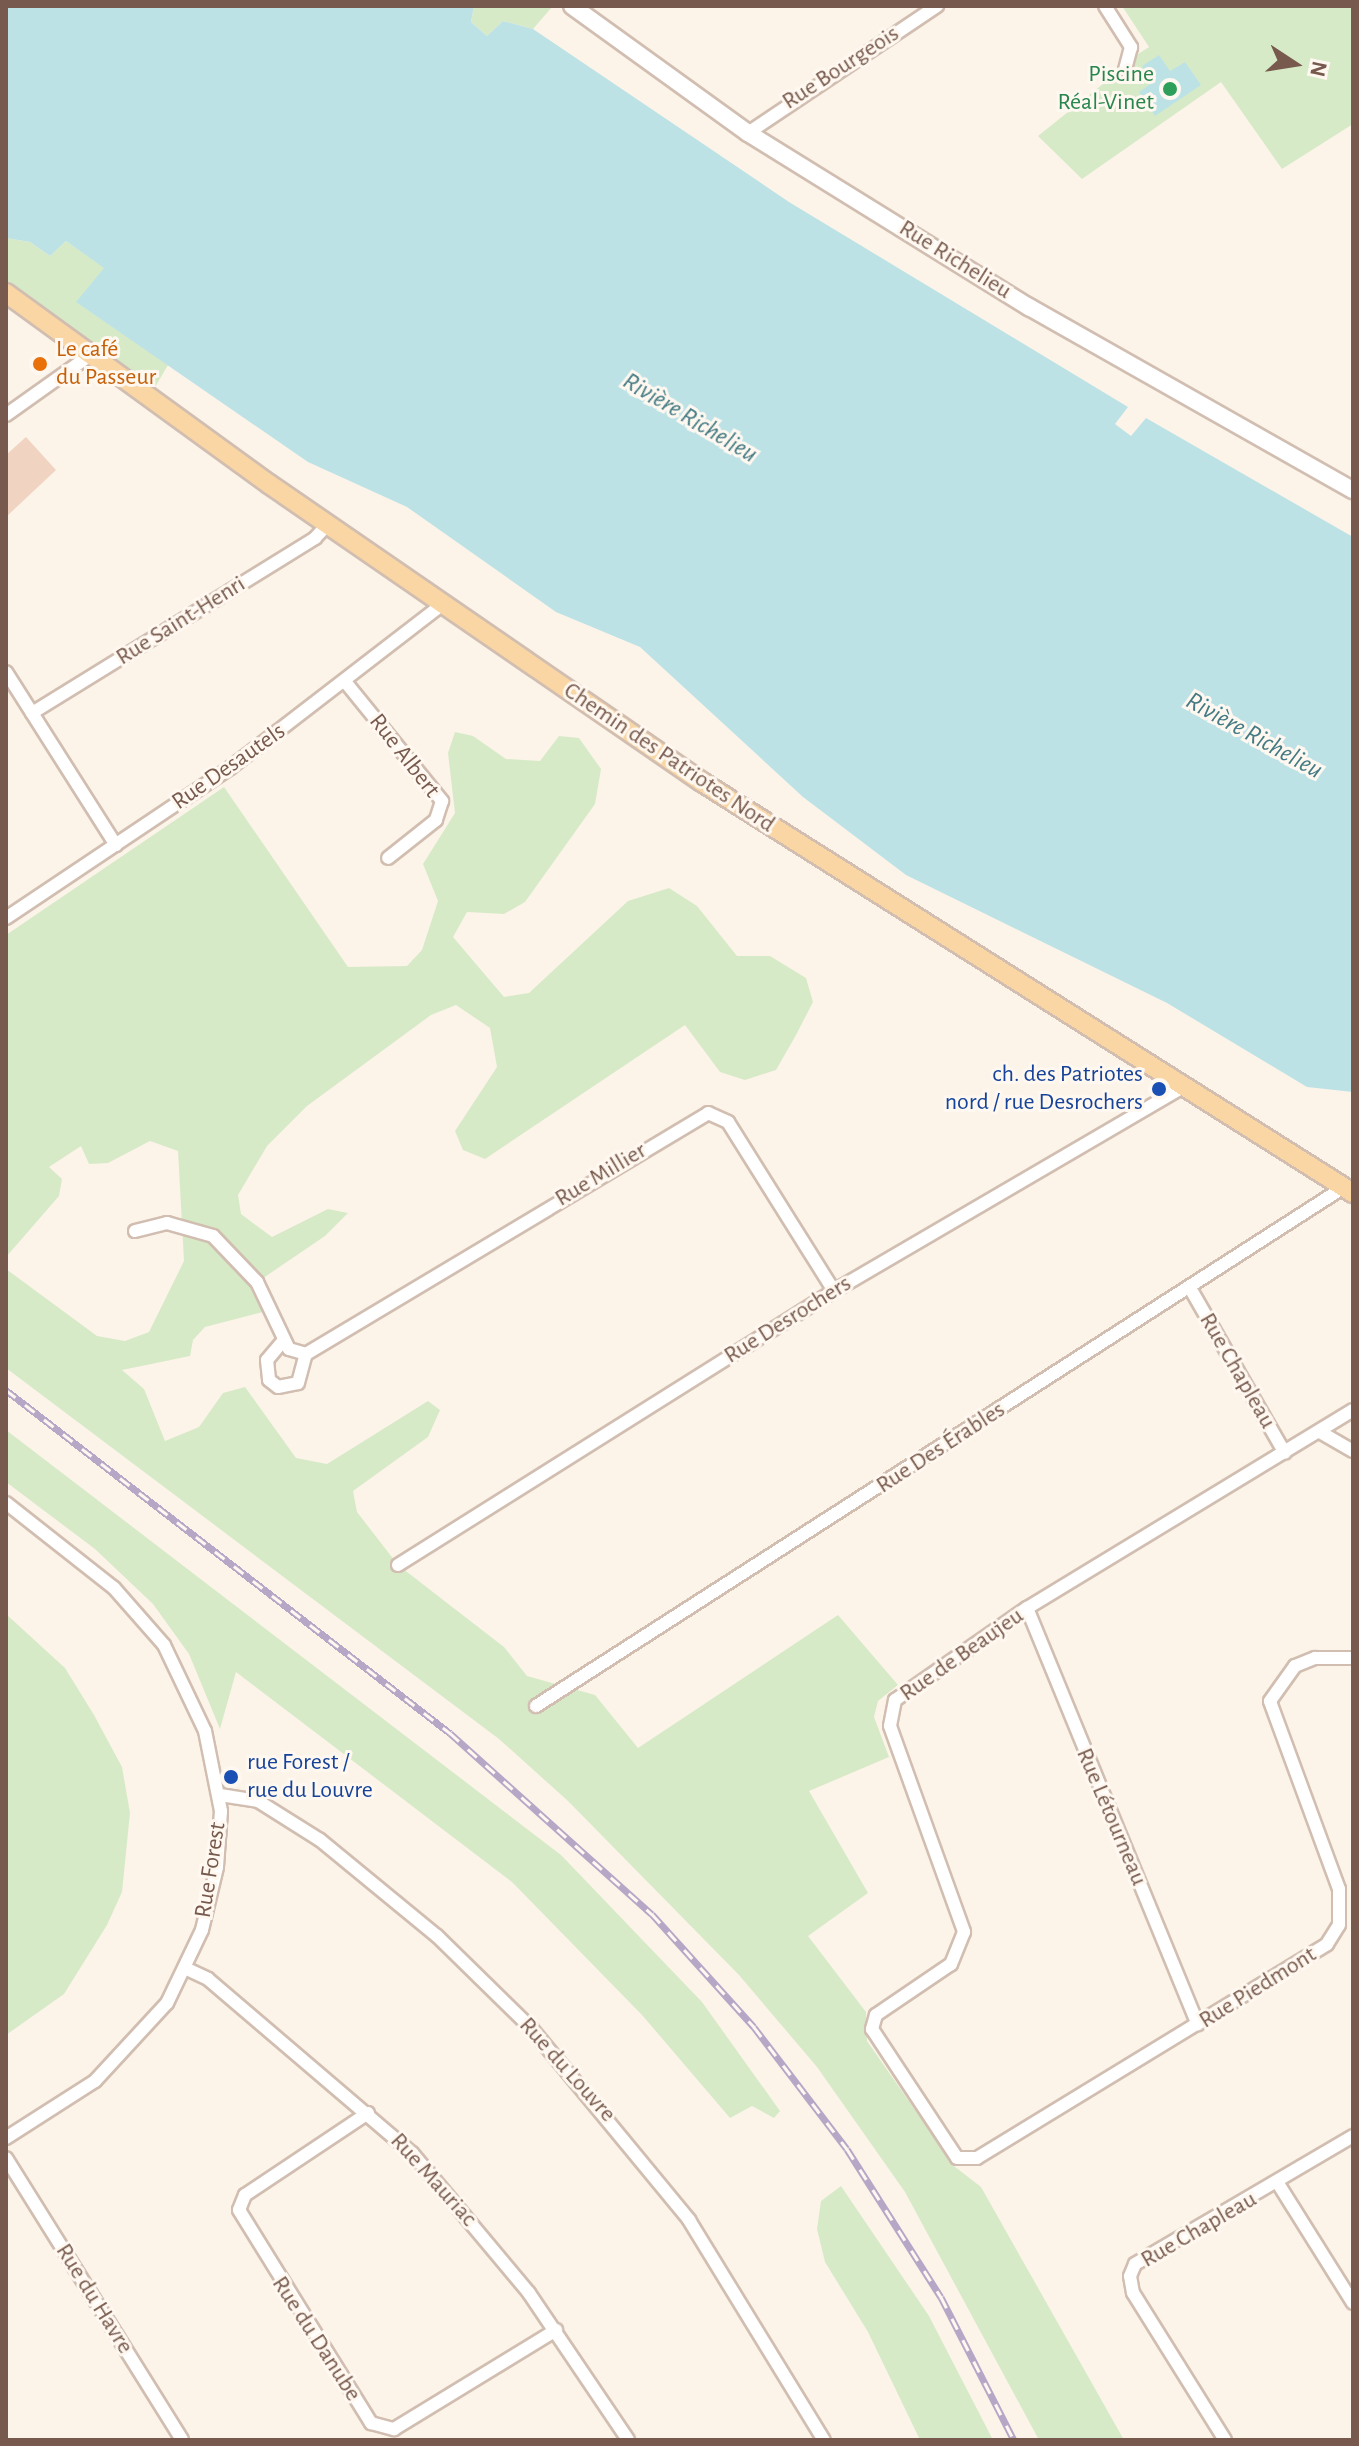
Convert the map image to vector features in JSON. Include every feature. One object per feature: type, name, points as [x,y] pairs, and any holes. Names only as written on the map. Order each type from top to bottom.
[{"type":"main road","name":"Rue Richelieu","points":[[572,6],[748,133],[1042,314],[1353,490]]},
{"type":"main road","name":"Chemin des Patriotes Nord","points":[[6,293],[89,356],[327,525],[702,782],[1349,1190]]},
{"type":"street","name":"Rue Bourgeois","points":[[748,133],[937,6]]},
{"type":"street","points":[[1105,6],[1131,47],[1125,69]]},
{"type":"street","points":[[6,415],[89,356]]},
{"type":"street","name":"Rue Saint-Henri","points":[[32,713],[315,538],[327,525]]},
{"type":"street","name":"Rue Desautels","points":[[6,918],[347,684],[443,604]]},
{"type":"street","points":[[6,672],[116,845]]},
{"type":"street","name":"Rue Albert","points":[[347,684],[442,801],[436,820],[388,858]]},
{"type":"street","points":[[6,700],[18,691]]},
{"type":"street","name":"Rue Desrochers","points":[[398,1565],[834,1291],[1183,1087]]},
{"type":"street","name":"Rue Millier","points":[[283,1341],[267,1360],[269,1380],[278,1387],[298,1383],[306,1354],[708,1113],[728,1122],[834,1291]]},
{"type":"street","name":"Rue Des Érables","points":[[536,1706],[1190,1288],[1349,1190]]},
{"type":"street","points":[[135,1231],[167,1223],[192,1227],[233,1251],[257,1282],[283,1341],[306,1354]]},
{"type":"street","name":"Rue Chapleau","points":[[1190,1288],[1285,1453]]},
{"type":"street","name":"Rue de Beaujeu","points":[[957,2158],[874,2037],[872,2022],[951,1964],[964,1932],[890,1711],[906,1690],[1027,1608],[1353,1410]]},
{"type":"street","points":[[1320,1432],[1353,1451]]},
{"type":"street","name":"Rue Forest","points":[[6,1503],[114,1588],[164,1645],[201,1719],[220,1795],[214,1884],[187,1969],[150,2026],[107,2071],[6,2138]]},
{"type":"street","name":"Rue Létourneau","points":[[1027,1608],[1198,2024]]},
{"type":"street","name":"Rue Piedmont","points":[[957,2158],[977,2158],[1327,1944],[1339,1925],[1339,1889],[1270,1701],[1295,1666],[1315,1658],[1353,1658]]},
{"type":"street","name":"Rue du Louvre","points":[[220,1795],[258,1801],[320,1840],[437,1936],[531,2028],[689,2220],[824,2440]]},
{"type":"street","name":"Rue Mauriac","points":[[187,1969],[208,1979],[368,2113],[462,2210],[556,2330],[628,2440]]},
{"type":"street","name":"Rue du Danube","points":[[368,2113],[250,2192],[239,2210],[371,2423],[381,2430],[398,2427],[556,2330]]},
{"type":"street","name":"Rue Chapleau","points":[[1225,2440],[1133,2293],[1130,2276],[1135,2264],[1279,2185],[1353,2136]]},
{"type":"street","name":"Rue du Havre","points":[[6,2158],[182,2440]]},
{"type":"street","points":[[1279,2185],[1353,2303]]},
{"type":"green space","points":[[474,6],[552,7],[533,29],[503,21],[487,36],[471,22]]},
{"type":"green space","points":[[1122,6],[1353,6],[1353,124],[1282,169],[1221,82],[1082,179],[1038,136],[1118,72],[1124,80],[1135,56],[1149,47]]},
{"type":"green space","points":[[6,238],[30,242],[50,256],[66,241],[105,268],[77,302],[168,365],[151,394],[6,286]]},
{"type":"green space","points":[[455,732],[473,736],[506,759],[540,761],[559,736],[579,738],[601,769],[595,804],[525,902],[504,914],[467,912],[453,937],[504,997],[529,993],[628,901],[669,888],[697,906],[737,956],[770,956],[806,978],[813,1002],[796,1035],[776,1070],[745,1080],[720,1072],[685,1025],[485,1159],[463,1150],[455,1131],[497,1067],[490,1028],[456,1005],[431,1015],[307,1106],[267,1146],[238,1195],[241,1214],[272,1237],[328,1209],[348,1213],[325,1236],[250,1287],[263,1312],[205,1327],[193,1340],[190,1356],[122,1370],[144,1389],[165,1441],[199,1427],[223,1393],[245,1387],[296,1458],[327,1464],[428,1401],[440,1410],[428,1437],[353,1491],[357,1512],[398,1565],[504,1647],[527,1676],[595,1695],[638,1748],[838,1615],[898,1685],[878,1701],[874,1717],[889,1757],[809,1791],[868,1893],[808,1936],[866,2012],[867,2041],[954,2166],[981,2187],[1124,2440],[1039,2440],[905,2192],[817,2067],[739,1975],[568,1801],[499,1739],[6,1368],[6,1269],[97,1336],[125,1341],[149,1332],[184,1261],[178,1151],[150,1141],[108,1163],[89,1164],[81,1146],[49,1167],[62,1179],[59,1196],[6,1257],[6,935],[224,787],[348,967],[407,966],[422,950],[438,901],[423,864],[455,813],[448,753]]},
{"type":"green space","points":[[6,1430],[561,1855],[702,2002],[780,2111],[774,2118],[752,2106],[730,2118],[642,2015],[512,1882],[236,1672],[220,1729],[189,1654],[153,1604],[95,1549],[6,1482]]},
{"type":"green space","points":[[6,1614],[65,1668],[122,1767],[130,1813],[122,1892],[107,1925],[64,1994],[6,2035]]},
{"type":"green space","points":[[841,2186],[929,2316],[993,2440],[920,2440],[868,2332],[825,2262],[817,2229],[821,2201]]},
{"type":"water","name":"Rivière Richelieu","points":[[6,6],[474,6],[471,22],[487,36],[503,21],[533,29],[789,202],[1128,407],[1115,424],[1131,436],[1146,418],[1353,537],[1353,1092],[1307,1087],[1167,1003],[906,875],[803,797],[640,647],[556,612],[407,507],[308,462],[76,302],[104,268],[66,241],[50,256],[30,242],[6,238]]},
{"type":"water","name":"Piscine Réal-Vinet","points":[[1159,55],[1170,71],[1185,62],[1201,85],[1155,116],[1139,92],[1153,82],[1142,66]]},
{"type":"building","points":[[26,437],[56,470],[6,517],[6,455]]},
{"type":"railway","points":[[6,1390],[450,1733],[652,1914],[754,2027],[847,2149],[941,2297],[1014,2440]]},
{"type":"place","name":"Piscine Réal-Vinet","points":[[1170,89]]},
{"type":"place","name":"Le café du Passeur","points":[[40,364]]},
{"type":"place","name":"ch. des Patriotes nord / rue Desrochers","points":[[1159,1089]]},
{"type":"place","name":"rue Forest / rue du Louvre","points":[[231,1777]]}]
